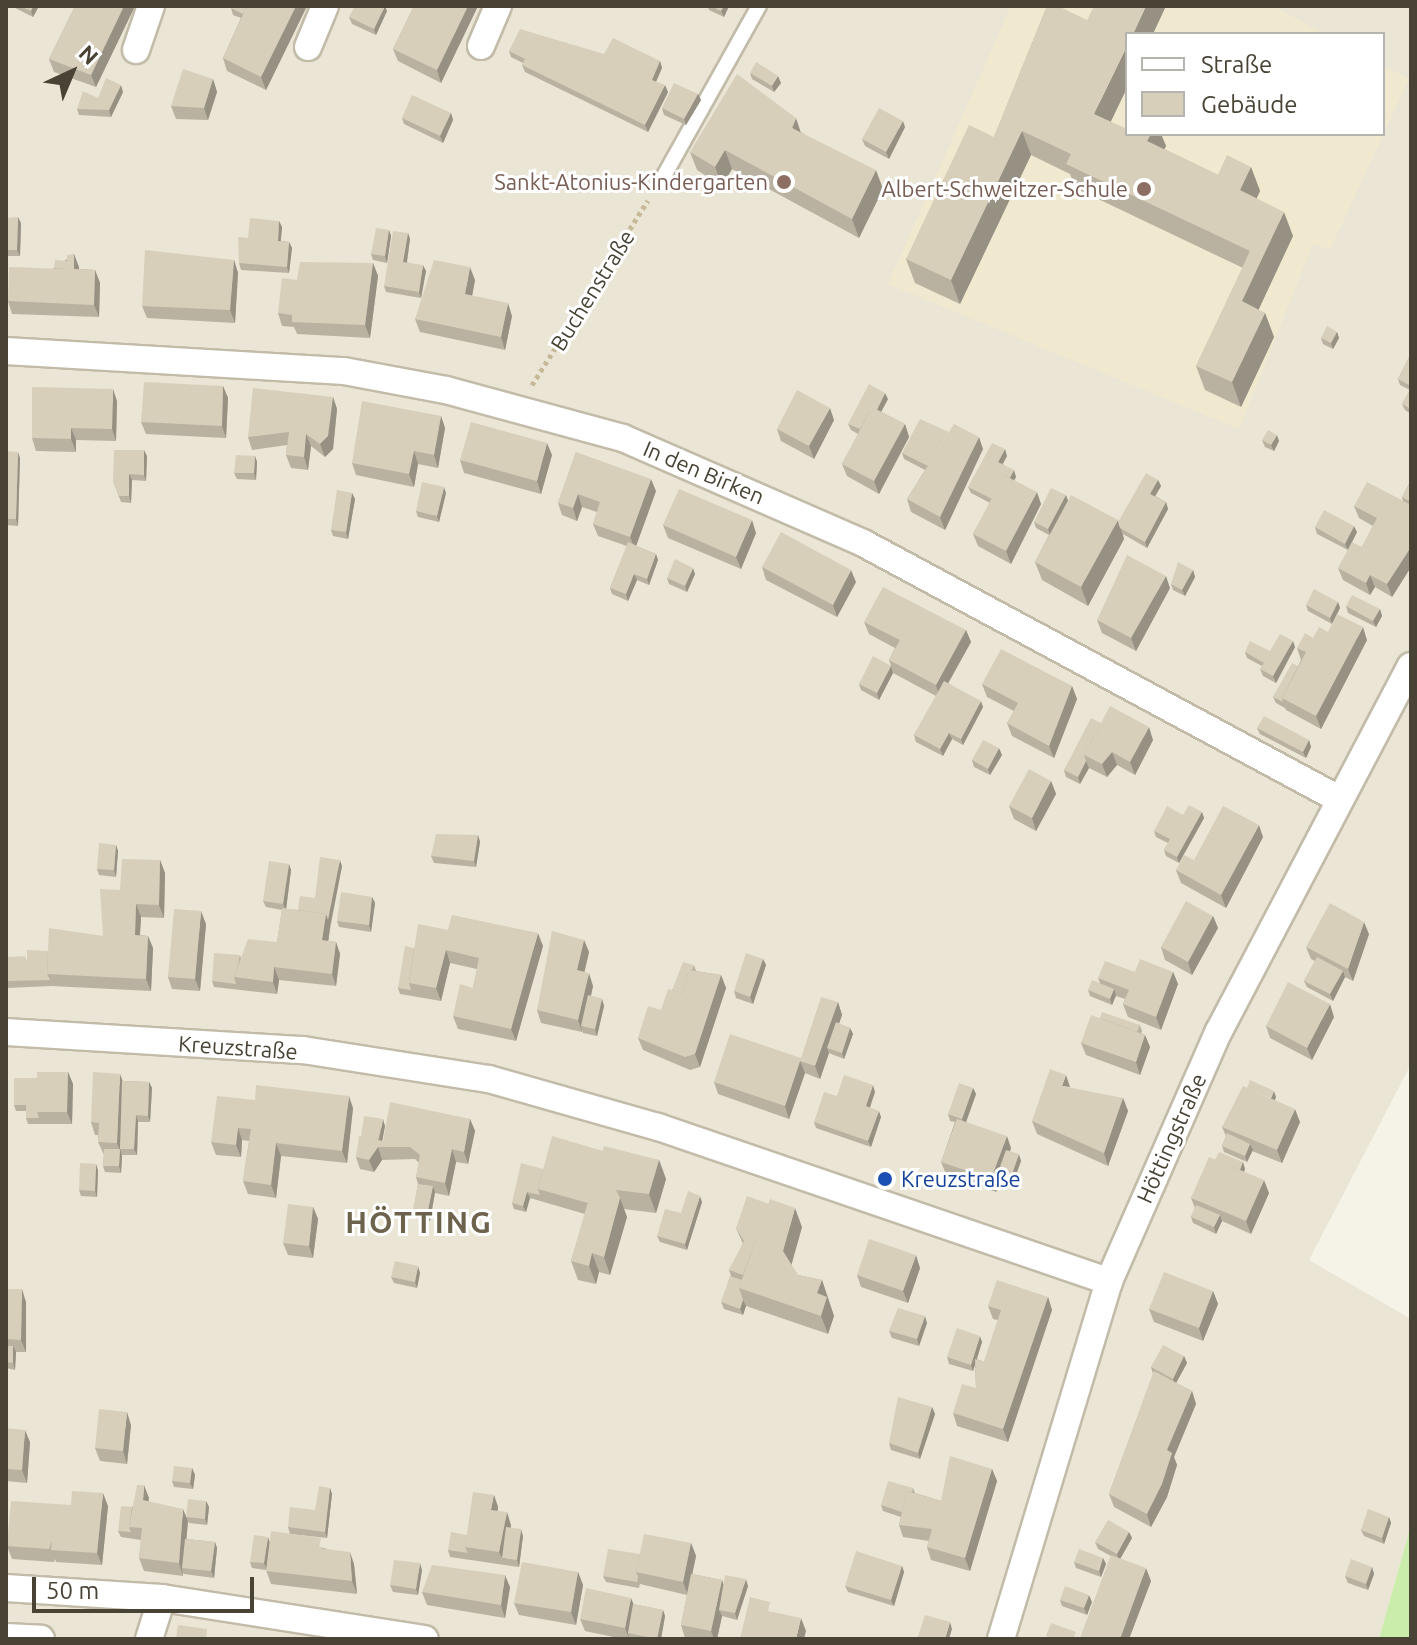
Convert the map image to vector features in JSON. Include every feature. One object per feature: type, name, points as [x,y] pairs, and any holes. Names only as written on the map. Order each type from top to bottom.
[{"type":"street","points":[[136,50],[151,6]]},
{"type":"street","points":[[308,47],[325,6]]},
{"type":"street","points":[[481,46],[498,6]]},
{"type":"street","name":"In den Birken","points":[[6,351],[270,363],[520,408],[708,471],[863,543],[1337,798]]},
{"type":"street","name":"Höttingstraße","points":[[1001,1639],[1109,1281],[1219,1031],[1337,798],[1411,666]]},
{"type":"street","name":"Kreuzstraße","points":[[6,1032],[303,1050],[489,1079],[658,1127],[1109,1281]]},
{"type":"street","points":[[6,1588],[162,1598],[425,1639]]},
{"type":"street","points":[[149,1639],[162,1598]]},
{"type":"street","points":[[6,1637],[41,1639]]},
{"type":"lane","points":[[660,183],[759,6]]},
{"type":"path","name":"Buchenstraße","points":[[520,408],[660,183]]},
{"type":"shaded area","points":[[6,6],[1411,6],[1411,1064],[1309,1260],[1411,1319],[1411,1525],[1379,1639],[6,1639]]},
{"type":"shaded area","name":"Albert-Schweitzer-Schule","points":[[1011,6],[1273,6],[1321,32],[1125,32],[1125,136],[1383,136],[1330,250],[1313,244],[1239,429],[888,284]]},
{"type":"shaded area","name":"Albert-Schweitzer-Schule","points":[[1385,66],[1409,79],[1385,131]]},
{"type":"green space","points":[[1411,1525],[1411,1639],[1379,1639],[1382,1628]]},
{"type":"building","points":[[75,6],[124,6],[91,75],[49,59]]},
{"type":"building","points":[[232,6],[247,6],[243,14]]},
{"type":"building","points":[[247,6],[296,6],[261,77],[223,58]]},
{"type":"building","points":[[355,6],[385,6],[374,29],[349,17]]},
{"type":"building","points":[[414,6],[468,6],[437,70],[393,49]]},
{"type":"building","points":[[1047,6],[1058,6],[1087,20],[1094,6],[1146,6],[1134,32],[1125,32],[1125,50],[1094,114],[1125,128],[1125,136],[1150,136],[1147,141],[1218,175],[1227,155],[1251,167],[1240,190],[1284,212],[1242,301],[1265,313],[1232,382],[1196,366],[1250,251],[1066,164],[1071,154],[1022,131],[951,280],[906,259],[969,125],[994,137]]},
{"type":"building","points":[[520,29],[604,54],[613,38],[660,61],[652,80],[665,85],[645,125],[522,65],[525,59],[509,51]]},
{"type":"building","points":[[756,62],[778,76],[772,86],[750,73]]},
{"type":"building","points":[[183,69],[213,79],[204,108],[171,106]]},
{"type":"building","points":[[737,74],[796,118],[792,128],[876,170],[852,219],[725,150],[715,167],[690,152]]},
{"type":"building","points":[[106,78],[121,85],[109,110],[77,109],[83,91],[98,98]]},
{"type":"building","points":[[674,83],[698,94],[684,119],[662,108]]},
{"type":"building","points":[[412,95],[451,113],[440,136],[402,118]]},
{"type":"building","points":[[879,108],[903,121],[886,152],[862,139]]},
{"type":"building","points":[[18,217],[17,250],[6,250],[6,218]]},
{"type":"building","points":[[250,218],[279,221],[278,241],[289,242],[287,267],[239,263],[238,237],[248,238]]},
{"type":"building","points":[[376,228],[389,230],[385,256],[371,254]]},
{"type":"building","points":[[393,231],[408,233],[403,262],[423,265],[419,292],[384,286]]},
{"type":"building","points":[[145,250],[234,260],[230,310],[142,306]]},
{"type":"building","points":[[74,254],[74,269],[95,270],[94,305],[8,301],[9,267],[67,269],[67,255]]},
{"type":"building","points":[[55,260],[67,261],[67,269],[54,268]]},
{"type":"building","points":[[434,260],[470,267],[465,294],[508,303],[501,337],[415,319]]},
{"type":"building","points":[[300,262],[373,263],[365,325],[292,322],[292,315],[278,313],[282,278],[297,280]]},
{"type":"building","points":[[1327,326],[1337,332],[1331,343],[1321,338]]},
{"type":"building","points":[[1411,353],[1411,386],[1398,379]]},
{"type":"building","points":[[144,382],[223,386],[222,426],[141,422]]},
{"type":"building","points":[[869,384],[885,393],[877,410],[872,407],[860,429],[848,424]]},
{"type":"building","points":[[32,387],[113,389],[112,429],[71,428],[71,439],[32,438]]},
{"type":"building","points":[[253,388],[333,397],[328,436],[320,444],[306,434],[304,457],[286,455],[289,432],[248,437]]},
{"type":"building","points":[[1411,388],[1411,409],[1402,404]]},
{"type":"building","points":[[797,390],[830,408],[809,446],[777,429]]},
{"type":"building","points":[[362,401],[441,416],[434,455],[414,451],[409,474],[352,463]]},
{"type":"building","points":[[872,407],[905,424],[874,481],[842,464]]},
{"type":"building","points":[[920,419],[949,432],[928,466],[902,453]]},
{"type":"building","points":[[471,422],[547,443],[537,481],[460,460]]},
{"type":"building","points":[[954,424],[979,437],[940,517],[907,499]]},
{"type":"building","points":[[1268,430],[1277,435],[1271,445],[1262,440]]},
{"type":"building","points":[[992,443],[1005,449],[998,462],[1014,470],[1010,478],[1004,475],[992,499],[968,487]]},
{"type":"building","points":[[114,450],[144,450],[144,475],[129,474],[129,496],[119,496],[113,481]]},
{"type":"building","points":[[6,451],[18,452],[16,519],[6,519]]},
{"type":"building","points":[[576,452],[651,479],[630,537],[593,524],[600,502],[578,494],[573,508],[558,503]]},
{"type":"building","points":[[236,455],[255,456],[254,473],[234,473]]},
{"type":"building","points":[[1146,473],[1158,480],[1150,494],[1166,502],[1145,542],[1120,528],[1118,522]]},
{"type":"building","points":[[1004,475],[1037,492],[1006,551],[973,534]]},
{"type":"building","points":[[1411,480],[1411,502],[1402,497]]},
{"type":"building","points":[[422,482],[444,487],[437,516],[416,511]]},
{"type":"building","points":[[1367,482],[1411,505],[1411,547],[1387,584],[1370,575],[1366,583],[1338,568],[1352,542],[1362,547],[1377,518],[1354,506]]},
{"type":"building","points":[[1051,488],[1066,495],[1048,529],[1034,522]]},
{"type":"building","points":[[679,489],[752,520],[736,557],[663,525]]},
{"type":"building","points":[[337,490],[352,493],[346,532],[331,530]]},
{"type":"building","points":[[1071,495],[1118,520],[1081,587],[1035,562]]},
{"type":"building","points":[[1324,510],[1354,526],[1345,544],[1315,527]]},
{"type":"building","points":[[781,532],[851,570],[833,605],[762,567]]},
{"type":"building","points":[[628,542],[656,554],[647,579],[634,574],[626,594],[610,588]]},
{"type":"building","points":[[1127,555],[1166,576],[1131,638],[1097,620]]},
{"type":"building","points":[[675,559],[693,568],[685,586],[667,578]]},
{"type":"building","points":[[1178,562],[1193,570],[1182,590],[1171,584]]},
{"type":"building","points":[[883,587],[966,630],[936,685],[889,660],[900,640],[864,622]]},
{"type":"building","points":[[1314,589],[1338,602],[1330,618],[1306,605]]},
{"type":"building","points":[[1352,595],[1380,609],[1373,621],[1346,606]]},
{"type":"building","points":[[1337,614],[1363,627],[1316,716],[1282,698],[1306,652],[1297,648],[1305,633],[1313,638],[1319,627],[1328,632]]},
{"type":"building","points":[[1280,634],[1293,641],[1273,676],[1260,669],[1264,663],[1245,652],[1250,641],[1270,651]]},
{"type":"building","points":[[1001,649],[1072,686],[1049,746],[1007,723],[1018,703],[982,684]]},
{"type":"building","points":[[873,656],[891,666],[877,693],[859,684]]},
{"type":"building","points":[[1292,663],[1298,666],[1282,698],[1283,702],[1273,697]]},
{"type":"building","points":[[944,681],[981,701],[961,739],[949,733],[940,749],[914,735]]},
{"type":"building","points":[[1110,706],[1149,727],[1130,762],[1112,752],[1102,764],[1084,755]]},
{"type":"building","points":[[1264,716],[1309,740],[1303,752],[1257,728]]},
{"type":"building","points":[[1091,718],[1101,723],[1084,755],[1086,761],[1078,777],[1064,770]]},
{"type":"building","points":[[983,740],[999,748],[988,769],[972,760]]},
{"type":"building","points":[[1029,769],[1051,781],[1032,818],[1009,806]]},
{"type":"building","points":[[1189,805],[1202,812],[1177,857],[1164,850],[1170,839],[1154,831],[1167,806],[1183,815]]},
{"type":"building","points":[[1223,806],[1259,825],[1221,895],[1176,870],[1184,855],[1194,860]]},
{"type":"building","points":[[436,834],[478,835],[474,861],[431,856]]},
{"type":"building","points":[[99,843],[116,845],[114,870],[97,869]]},
{"type":"building","points":[[320,857],[340,860],[328,920],[326,914],[298,910],[300,896],[315,898]]},
{"type":"building","points":[[122,859],[160,860],[159,905],[136,904],[135,935],[148,936],[146,979],[47,974],[49,928],[103,936],[100,889],[120,890]]},
{"type":"building","points":[[269,861],[289,864],[283,904],[263,901]]},
{"type":"building","points":[[341,892],[372,897],[369,925],[337,921]]},
{"type":"building","points":[[1186,901],[1213,916],[1188,962],[1161,947]]},
{"type":"building","points":[[1330,903],[1364,922],[1348,969],[1306,947]]},
{"type":"building","points":[[282,908],[326,914],[322,940],[336,942],[332,974],[274,967],[273,982],[234,977],[248,939],[277,942]]},
{"type":"building","points":[[174,909],[201,911],[195,979],[168,977]]},
{"type":"building","points":[[452,915],[538,933],[511,1029],[453,1016],[460,984],[473,988],[479,958],[446,950],[436,988],[409,983],[418,924],[448,930]]},
{"type":"building","points":[[552,931],[584,940],[577,970],[589,973],[578,1020],[537,1010]]},
{"type":"building","points":[[405,946],[414,948],[409,983],[411,990],[398,988]]},
{"type":"building","points":[[27,950],[48,951],[47,974],[50,980],[6,981],[6,957],[25,956],[27,962]]},
{"type":"building","points":[[214,953],[240,955],[234,977],[236,984],[212,981]]},
{"type":"building","points":[[746,953],[763,959],[750,997],[734,991]]},
{"type":"building","points":[[1317,957],[1343,971],[1330,994],[1304,981]]},
{"type":"building","points":[[1140,959],[1173,972],[1156,1017],[1123,1004],[1129,990],[1098,978],[1105,961],[1135,972]]},
{"type":"building","points":[[683,962],[694,965],[689,970],[682,993],[672,990]]},
{"type":"building","points":[[689,970],[721,975],[695,1054],[685,1057],[638,1038],[648,1006],[661,1010],[668,989],[682,993]]},
{"type":"building","points":[[1092,980],[1114,989],[1110,999],[1088,990]]},
{"type":"building","points":[[1288,982],[1330,1004],[1307,1048],[1266,1026]]},
{"type":"building","points":[[588,995],[602,999],[595,1029],[581,1026]]},
{"type":"building","points":[[821,997],[838,1002],[815,1066],[800,1061],[785,1106],[714,1082],[730,1034],[801,1058]]},
{"type":"building","points":[[1102,1012],[1140,1025],[1137,1032],[1100,1018]]},
{"type":"building","points":[[1091,1015],[1145,1035],[1136,1062],[1081,1043]]},
{"type":"building","points":[[836,1022],[850,1028],[842,1053],[827,1048]]},
{"type":"building","points":[[1050,1069],[1066,1075],[1062,1086],[1123,1098],[1104,1153],[1032,1121]]},
{"type":"building","points":[[37,1072],[68,1072],[67,1112],[37,1112]]},
{"type":"building","points":[[93,1072],[120,1074],[117,1143],[98,1142],[99,1123],[91,1122]]},
{"type":"building","points":[[844,1075],[873,1085],[866,1106],[879,1111],[868,1141],[814,1122],[824,1092],[837,1096]]},
{"type":"building","points":[[14,1078],[37,1078],[39,1118],[26,1118],[26,1105],[14,1105]]},
{"type":"building","points":[[1250,1080],[1274,1091],[1271,1098],[1247,1088]]},
{"type":"building","points":[[122,1081],[149,1082],[148,1116],[136,1115],[134,1149],[120,1149]]},
{"type":"building","points":[[959,1083],[973,1088],[962,1119],[948,1114]]},
{"type":"building","points":[[256,1085],[349,1096],[342,1151],[276,1143],[271,1185],[243,1181],[251,1129],[238,1128],[236,1145],[211,1142],[217,1096],[255,1100]]},
{"type":"building","points":[[1243,1086],[1295,1109],[1277,1150],[1222,1127]]},
{"type":"building","points":[[390,1102],[470,1119],[464,1152],[452,1149],[445,1183],[416,1177],[420,1155],[410,1147],[378,1147],[369,1160],[356,1157],[359,1136],[383,1141]]},
{"type":"building","points":[[364,1116],[383,1119],[378,1140],[361,1137]]},
{"type":"building","points":[[957,1119],[1007,1136],[991,1179],[941,1162]]},
{"type":"building","points":[[1227,1133],[1250,1144],[1245,1156],[1222,1146]]},
{"type":"building","points":[[552,1136],[603,1151],[588,1203],[538,1189]]},
{"type":"building","points":[[604,1146],[659,1160],[649,1194],[616,1190],[620,1198],[604,1257],[592,1253],[589,1266],[571,1261]]},
{"type":"building","points":[[104,1149],[120,1149],[119,1166],[103,1166]]},
{"type":"building","points":[[1006,1150],[1019,1154],[1010,1180],[997,1175]]},
{"type":"building","points":[[1219,1152],[1243,1162],[1240,1170],[1215,1160]]},
{"type":"building","points":[[1209,1157],[1264,1180],[1246,1221],[1191,1198]]},
{"type":"building","points":[[80,1163],[96,1164],[95,1191],[79,1190]]},
{"type":"building","points":[[521,1163],[543,1169],[538,1189],[540,1195],[527,1192],[523,1206],[512,1203]]},
{"type":"building","points":[[418,1184],[433,1186],[427,1215],[413,1212]]},
{"type":"building","points":[[688,1191],[700,1196],[685,1244],[657,1236],[665,1209],[681,1213]]},
{"type":"building","points":[[747,1196],[769,1204],[743,1275],[729,1270],[744,1241],[736,1228]]},
{"type":"building","points":[[770,1199],[795,1208],[783,1251],[798,1275],[822,1280],[817,1293],[827,1297],[821,1316],[739,1288]]},
{"type":"building","points":[[288,1204],[313,1207],[309,1246],[283,1243]]},
{"type":"building","points":[[1196,1205],[1220,1215],[1214,1227],[1191,1217]]},
{"type":"building","points":[[869,1239],[916,1255],[903,1291],[857,1275]]},
{"type":"building","points":[[395,1261],[418,1266],[415,1282],[391,1277]]},
{"type":"building","points":[[1164,1272],[1213,1291],[1199,1328],[1149,1309]]},
{"type":"building","points":[[730,1276],[742,1280],[739,1288],[743,1300],[740,1309],[721,1302]]},
{"type":"building","points":[[997,1280],[1048,1297],[1003,1429],[953,1413],[962,1384],[976,1388],[975,1359],[984,1362],[1001,1310],[988,1306]]},
{"type":"building","points":[[6,1289],[22,1289],[21,1340],[6,1339]]},
{"type":"building","points":[[898,1308],[925,1316],[917,1339],[889,1331]]},
{"type":"building","points":[[957,1328],[980,1336],[971,1365],[947,1357]]},
{"type":"building","points":[[1163,1345],[1184,1356],[1173,1379],[1151,1367]]},
{"type":"building","points":[[6,1346],[13,1346],[13,1363],[6,1362]]},
{"type":"building","points":[[1154,1371],[1192,1391],[1167,1450],[1172,1453],[1162,1484],[1147,1514],[1109,1494]]},
{"type":"building","points":[[898,1397],[932,1407],[918,1453],[889,1443]]},
{"type":"building","points":[[99,1409],[127,1412],[123,1451],[95,1448]]},
{"type":"building","points":[[6,1428],[25,1430],[22,1470],[6,1469]]},
{"type":"building","points":[[950,1456],[992,1469],[965,1558],[927,1547],[932,1529],[899,1525],[907,1491],[941,1501]]},
{"type":"building","points":[[174,1466],[192,1468],[190,1483],[172,1481]]},
{"type":"building","points":[[888,1481],[913,1488],[912,1492],[907,1491],[902,1512],[881,1505]]},
{"type":"building","points":[[137,1485],[144,1485],[143,1500],[183,1509],[179,1563],[139,1558],[142,1528],[129,1527]]},
{"type":"building","points":[[319,1486],[330,1488],[325,1532],[288,1527],[290,1507],[315,1510]]},
{"type":"building","points":[[72,1491],[103,1493],[97,1553],[51,1550],[52,1540],[49,1549],[7,1546],[11,1501],[71,1505]]},
{"type":"building","points":[[473,1492],[494,1495],[491,1510],[507,1512],[499,1552],[465,1547]]},
{"type":"building","points":[[188,1499],[206,1501],[205,1519],[186,1517]]},
{"type":"building","points":[[121,1506],[132,1507],[131,1532],[118,1531]]},
{"type":"building","points":[[1368,1509],[1389,1517],[1382,1538],[1361,1530]]},
{"type":"building","points":[[1108,1520],[1129,1532],[1117,1554],[1095,1542]]},
{"type":"building","points":[[506,1527],[521,1529],[517,1560],[502,1558]]},
{"type":"building","points":[[271,1531],[321,1538],[319,1548],[350,1552],[352,1581],[266,1571]]},
{"type":"building","points":[[451,1532],[467,1535],[465,1547],[468,1553],[448,1550]]},
{"type":"building","points":[[644,1534],[691,1543],[683,1582],[636,1572]]},
{"type":"building","points":[[254,1535],[268,1537],[264,1563],[250,1562]]},
{"type":"building","points":[[185,1539],[215,1542],[211,1571],[182,1568]]},
{"type":"building","points":[[608,1549],[640,1554],[637,1582],[603,1576]]},
{"type":"building","points":[[1079,1549],[1103,1558],[1099,1571],[1074,1562]]},
{"type":"building","points":[[856,1551],[902,1566],[891,1600],[845,1586]]},
{"type":"building","points":[[1111,1555],[1146,1568],[1120,1639],[1080,1639]]},
{"type":"building","points":[[1351,1559],[1372,1567],[1366,1584],[1345,1576]]},
{"type":"building","points":[[394,1560],[420,1563],[416,1589],[390,1585]]},
{"type":"building","points":[[522,1562],[578,1572],[571,1612],[514,1603]]},
{"type":"building","points":[[432,1565],[505,1575],[501,1605],[422,1592]]},
{"type":"building","points":[[691,1574],[722,1580],[711,1631],[681,1625]]},
{"type":"building","points":[[725,1575],[746,1579],[735,1613],[719,1610]]},
{"type":"building","points":[[1065,1586],[1089,1595],[1084,1608],[1060,1600]]},
{"type":"building","points":[[586,1588],[631,1598],[625,1628],[580,1619]]},
{"type":"building","points":[[750,1597],[770,1602],[768,1611],[801,1618],[796,1639],[740,1639]]},
{"type":"building","points":[[633,1604],[663,1610],[657,1639],[628,1633]]},
{"type":"building","points":[[925,1615],[950,1622],[945,1639],[917,1639]]},
{"type":"building","points":[[1051,1623],[1076,1632],[1073,1639],[1046,1636]]},
{"type":"building","points":[[178,1625],[207,1629],[206,1639],[176,1639]]},
{"type":"place","name":"Sankt-Atonius-Kindergarten","points":[[784,182]]},
{"type":"place","name":"Albert-Schweitzer-Schule","points":[[1144,189]]},
{"type":"place","name":"Kreuzstraße","points":[[885,1179]]},
{"type":"district","name":"HÖTTING","points":[[419,1222]]}]
